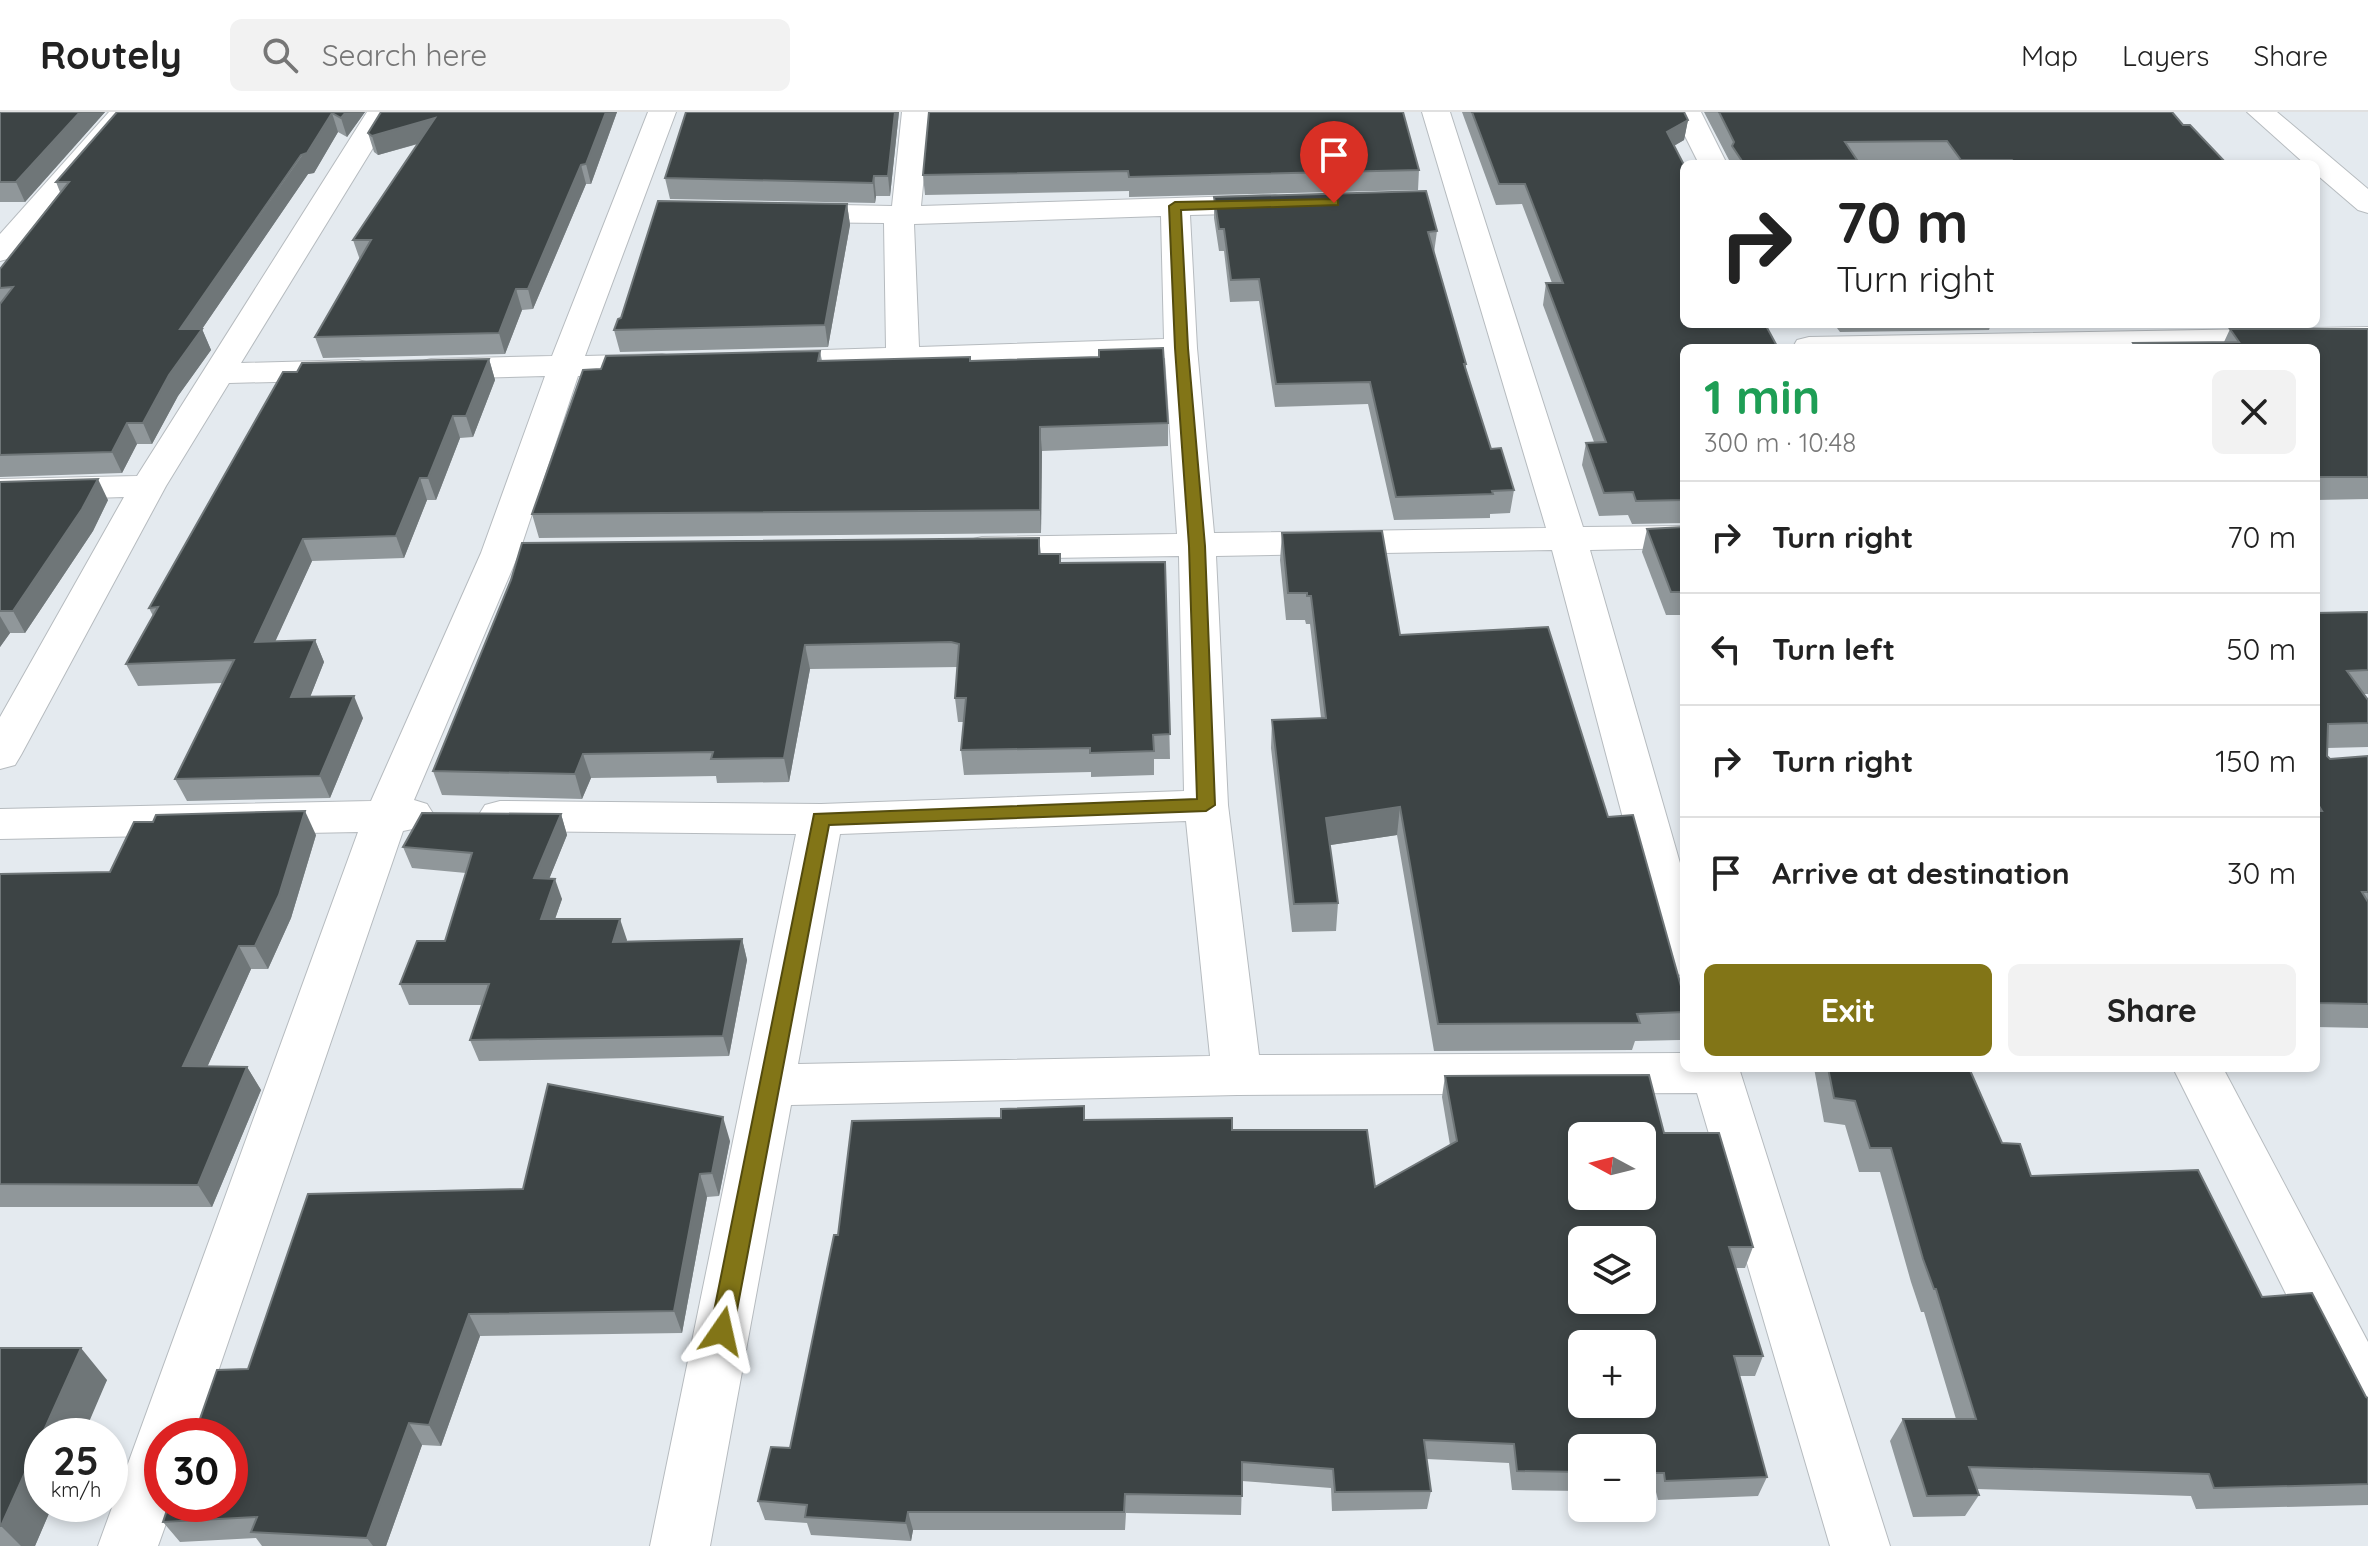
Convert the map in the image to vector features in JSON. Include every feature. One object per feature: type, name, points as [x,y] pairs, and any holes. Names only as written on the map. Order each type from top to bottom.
[{"type":"street","points":[[6,238],[124,112]]},
{"type":"street","points":[[0,755],[148,486],[381,112]]},
{"type":"street","points":[[173,1418],[386,815],[516,553],[565,366],[642,210],[662,112]]},
{"type":"street","points":[[903,359],[899,219],[906,214],[916,112]]},
{"type":"street","points":[[1436,112],[1445,200],[1568,539],[1680,944]]},
{"type":"street","points":[[1687,112],[1711,160]]},
{"type":"street","points":[[2261,112],[2318,160]]},
{"type":"street","points":[[2320,162],[2358,194]]},
{"type":"street","points":[[2320,187],[2358,194]]},
{"type":"street","points":[[768,212],[906,214],[1302,203]]},
{"type":"street","points":[[1175,206],[1181,348],[1197,546],[1206,805],[1237,1075]]},
{"type":"street","points":[[2012,344],[2368,337]]},
{"type":"street","points":[[734,363],[1181,348]]},
{"type":"street","points":[[220,373],[688,364]]},
{"type":"street","points":[[0,490],[148,486]]},
{"type":"street","points":[[943,548],[1680,537]]},
{"type":"street","points":[[0,824],[386,815],[821,819],[1206,805]]},
{"type":"street","points":[[680,1546],[821,819]]},
{"type":"street","points":[[770,1085],[1237,1075],[1680,1071]]},
{"type":"street","points":[[1715,1072],[1860,1546]]},
{"type":"street","points":[[2200,1072],[2368,1399]]},
{"type":"street","points":[[128,1546],[144,1501]]},
{"type":"building","points":[[0,112],[80,112],[16,182],[0,182]]},
{"type":"building","points":[[117,112],[346,112],[341,118],[332,113],[307,153],[301,155],[180,329],[202,329],[169,375],[143,423],[127,423],[112,452],[0,455],[0,304],[13,287],[0,288],[0,269],[69,182],[56,182]]},
{"type":"building","points":[[381,112],[606,112],[586,164],[581,165],[528,289],[516,289],[499,333],[315,337],[371,240],[353,240],[435,118],[372,136],[368,133]]},
{"type":"building","points":[[686,112],[895,112],[888,176],[874,176],[873,183],[665,178]]},
{"type":"building","points":[[929,112],[1403,112],[1419,170],[1129,177],[1128,171],[923,175]]},
{"type":"building","points":[[1472,112],[1684,112],[1688,120],[1667,132],[1681,160],[1680,328],[1767,328],[1776,344],[1680,344],[1680,500],[1636,501],[1633,492],[1604,493],[1586,443],[1606,442],[1546,283],[1563,283],[1525,184],[1499,184]]},
{"type":"building","points":[[1719,112],[2172,112],[2183,125],[2190,125],[2223,160],[1961,160],[1947,141],[1845,142],[1857,160],[1741,160],[1732,146],[1734,142]]},
{"type":"building","points":[[1426,191],[1437,231],[1428,232],[1464,364],[1491,449],[1501,448],[1514,490],[1492,491],[1493,494],[1396,497],[1370,382],[1276,384],[1259,279],[1231,280],[1224,229],[1219,229],[1214,197]]},
{"type":"building","points":[[658,201],[847,204],[825,325],[614,330],[621,318]]},
{"type":"building","points":[[2230,329],[2368,329],[2368,477],[2320,477],[2320,344],[2133,343],[2239,342]]},
{"type":"building","points":[[1163,348],[1168,423],[1040,427],[1040,510],[532,514],[583,370],[601,369],[606,356],[820,351],[818,361],[970,357],[970,361],[1099,357],[1099,350]]},
{"type":"building","points":[[489,359],[466,416],[453,416],[428,478],[420,478],[396,536],[303,539],[255,642],[315,640],[291,697],[354,696],[320,776],[175,779],[234,660],[126,664],[158,607],[149,608],[283,372],[297,372],[302,363]]},
{"type":"building","points":[[98,479],[82,509],[13,611],[0,611],[0,482]]},
{"type":"building","points":[[1680,527],[1680,592],[1671,592],[1647,529]]},
{"type":"building","points":[[1382,531],[1400,635],[1548,627],[1608,817],[1633,815],[1680,983],[1680,1012],[1637,1014],[1640,1023],[1438,1024],[1400,807],[1326,818],[1338,903],[1294,904],[1272,720],[1326,718],[1311,596],[1307,593],[1288,593],[1282,533]]},
{"type":"building","points":[[1039,538],[1039,554],[1060,554],[1060,563],[1165,562],[1170,734],[1153,735],[1154,751],[1090,753],[1090,748],[961,750],[966,698],[955,698],[959,644],[805,645],[784,758],[711,759],[713,752],[583,754],[575,774],[433,771],[511,580],[522,543]]},
{"type":"building","points":[[2368,612],[2368,670],[2347,671],[2368,700],[2368,723],[2328,724],[2327,756],[2330,759],[2368,756],[2368,892],[2362,892],[2368,902],[2368,1004],[2320,1003],[2320,613]]},
{"type":"building","points":[[305,811],[279,895],[255,946],[239,946],[183,1066],[247,1067],[198,1185],[0,1184],[0,874],[110,872],[134,822],[153,822],[156,815]]},
{"type":"building","points":[[422,813],[561,814],[534,878],[555,879],[541,919],[620,919],[613,942],[742,939],[723,1036],[470,1040],[489,984],[400,984],[417,941],[445,941],[472,853],[403,847]]},
{"type":"building","points":[[1829,1072],[1971,1072],[2002,1143],[2020,1144],[2031,1176],[2198,1170],[2262,1297],[2312,1293],[2368,1398],[2368,1484],[2214,1488],[2209,1474],[1969,1467],[1979,1495],[1927,1496],[1903,1419],[1976,1419],[1936,1289],[1923,1259],[1891,1148],[1870,1148],[1855,1101],[1834,1098]]},
{"type":"building","points":[[1649,1075],[1664,1133],[1719,1133],[1753,1247],[1729,1247],[1763,1356],[1734,1356],[1767,1477],[1665,1481],[1664,1473],[1656,1473],[1656,1434],[1568,1434],[1568,1472],[1517,1471],[1514,1444],[1424,1440],[1431,1491],[1335,1492],[1333,1469],[1242,1462],[1242,1496],[1125,1494],[1124,1512],[908,1512],[906,1523],[805,1517],[807,1505],[758,1501],[771,1447],[790,1448],[834,1235],[838,1235],[852,1121],[1001,1118],[1001,1109],[1084,1106],[1084,1120],[1232,1118],[1232,1130],[1367,1130],[1375,1187],[1457,1141],[1445,1076]]},
{"type":"building","points":[[548,1084],[723,1117],[712,1173],[700,1174],[674,1311],[469,1314],[429,1425],[409,1423],[367,1538],[251,1532],[257,1517],[248,1517],[248,1418],[200,1418],[217,1370],[248,1369],[308,1194],[523,1189]]},
{"type":"building","points":[[0,1348],[81,1348],[50,1418],[24,1418],[24,1475],[0,1526]]},
{"type":"route","points":[[722,1331],[821,819],[1206,805],[1197,546],[1181,348],[1175,206],[1334,203]]}]
